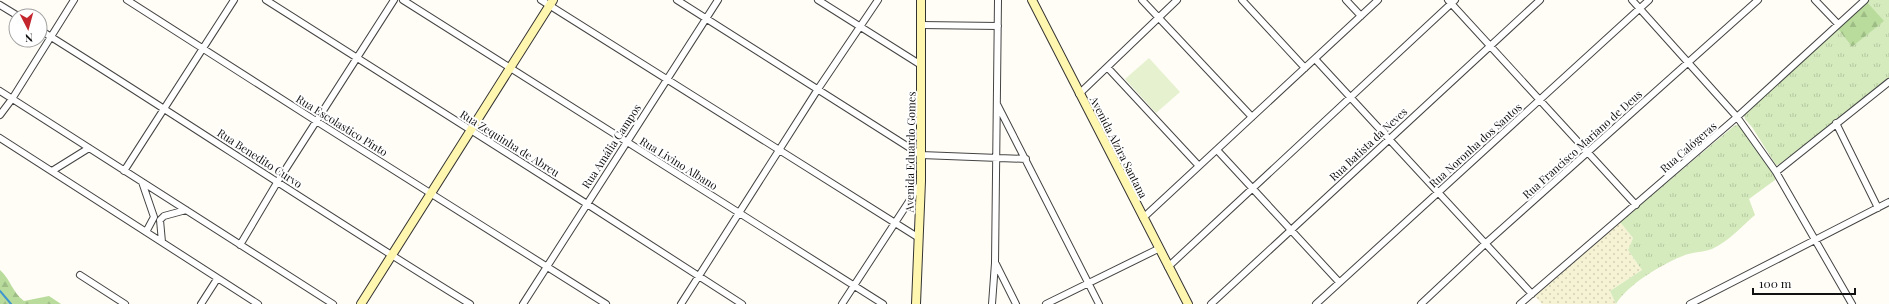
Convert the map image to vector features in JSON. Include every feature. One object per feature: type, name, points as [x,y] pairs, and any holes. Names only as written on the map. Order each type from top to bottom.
[{"type":"main road","name":"Avenida Eduardo Gomes","points":[[916,304],[921,181],[921,0]]},
{"type":"main road","name":"Avenida Alzira Santana","points":[[1032,0],[1158,249],[1188,304]]},
{"type":"main road","points":[[361,304],[552,3]]},
{"type":"street","points":[[0,115],[52,37],[74,0]]},
{"type":"street","name":"Rua Escolastico Pinto","points":[[128,0],[316,121],[548,265],[606,304]]},
{"type":"street","points":[[124,171],[234,0]]},
{"type":"street","name":"Rua Zequinha de Abreu","points":[[266,0],[742,304]]},
{"type":"street","points":[[240,244],[278,181],[394,0]]},
{"type":"street","name":"Rua Livino Albano","points":[[403,0],[884,304]]},
{"type":"street","points":[[541,0],[552,3],[779,151],[919,238]]},
{"type":"street","points":[[677,0],[921,155],[1026,158]]},
{"type":"street","name":"Rua Amália Campos","points":[[523,304],[718,0]]},
{"type":"street","points":[[818,0],[921,65]]},
{"type":"street","points":[[681,304],[818,89],[878,0]]},
{"type":"street","points":[[992,304],[995,263],[998,0]]},
{"type":"street","points":[[1142,0],[1252,117]]},
{"type":"street","points":[[1079,94],[1177,0]]},
{"type":"street","points":[[1242,0],[1305,68]]},
{"type":"street","points":[[1346,0],[1361,16]]},
{"type":"street","points":[[1143,218],[1378,0]]},
{"type":"street","name":"Rua Batista da Neves","points":[[1211,304],[1540,0]]},
{"type":"street","points":[[1632,0],[1737,117],[1776,172],[1816,239],[1852,304]]},
{"type":"street","name":"Rua Noronha dos Santos","points":[[1316,304],[1649,0]]},
{"type":"street","name":"Rua Francisco Mariano de Deus","points":[[1421,304],[1486,243],[1758,0]]},
{"type":"street","points":[[1815,0],[1838,24]]},
{"type":"street","name":"Rua Calógeras","points":[[1520,304],[1737,117],[1865,0]]},
{"type":"street","points":[[1168,267],[1351,98],[1452,1],[1490,46],[1636,205]]},
{"type":"street","points":[[921,25],[998,26]]},
{"type":"street","name":"Rua Benedito Curvo","points":[[48,35],[278,181],[391,256],[470,304]]},
{"type":"street","points":[[1315,59],[1532,294]]},
{"type":"street","points":[[1106,67],[1199,166]]},
{"type":"street","points":[[1776,172],[1889,82]]},
{"type":"street","points":[[0,91],[333,304]]},
{"type":"street","points":[[997,104],[1026,158],[1099,304]]},
{"type":"street","points":[[1836,123],[1878,208]]},
{"type":"street","points":[[0,138],[258,304]]},
{"type":"street","points":[[52,171],[89,148]]},
{"type":"street","points":[[1217,150],[1339,282]]},
{"type":"street","points":[[842,304],[896,223],[921,181]]},
{"type":"street","points":[[142,182],[157,218],[162,242]]},
{"type":"street","points":[[1690,304],[1889,202]]},
{"type":"street","points":[[146,232],[157,218],[186,210]]},
{"type":"street","points":[[1046,304],[1158,249]]},
{"type":"street","points":[[995,263],[1016,304]]},
{"type":"street","points":[[80,275],[125,304]]},
{"type":"street","points":[[201,304],[217,279]]},
{"type":"shaded area","points":[[1620,222],[1633,238],[1628,250],[1642,270],[1610,291],[1616,304],[1542,304],[1535,296]]},
{"type":"green space","points":[[1869,0],[1889,0],[1889,78],[1781,164],[1776,165],[1752,127],[1745,119],[1744,114],[1838,29],[1852,47],[1883,21],[1867,2]]},
{"type":"green space","points":[[1867,2],[1884,21],[1852,47],[1838,29]]},
{"type":"green space","points":[[1149,58],[1180,92],[1156,113],[1125,79]]},
{"type":"green space","points":[[1737,125],[1741,125],[1776,177],[1775,180],[1749,199],[1755,215],[1718,246],[1709,250],[1685,255],[1667,263],[1647,275],[1629,289],[1616,304],[1610,291],[1642,270],[1628,250],[1633,238],[1620,222]]},
{"type":"green space","points":[[0,270],[17,294],[24,301],[49,296],[61,304],[0,304]]},
{"type":"waterway","points":[[0,291],[11,304]]}]
